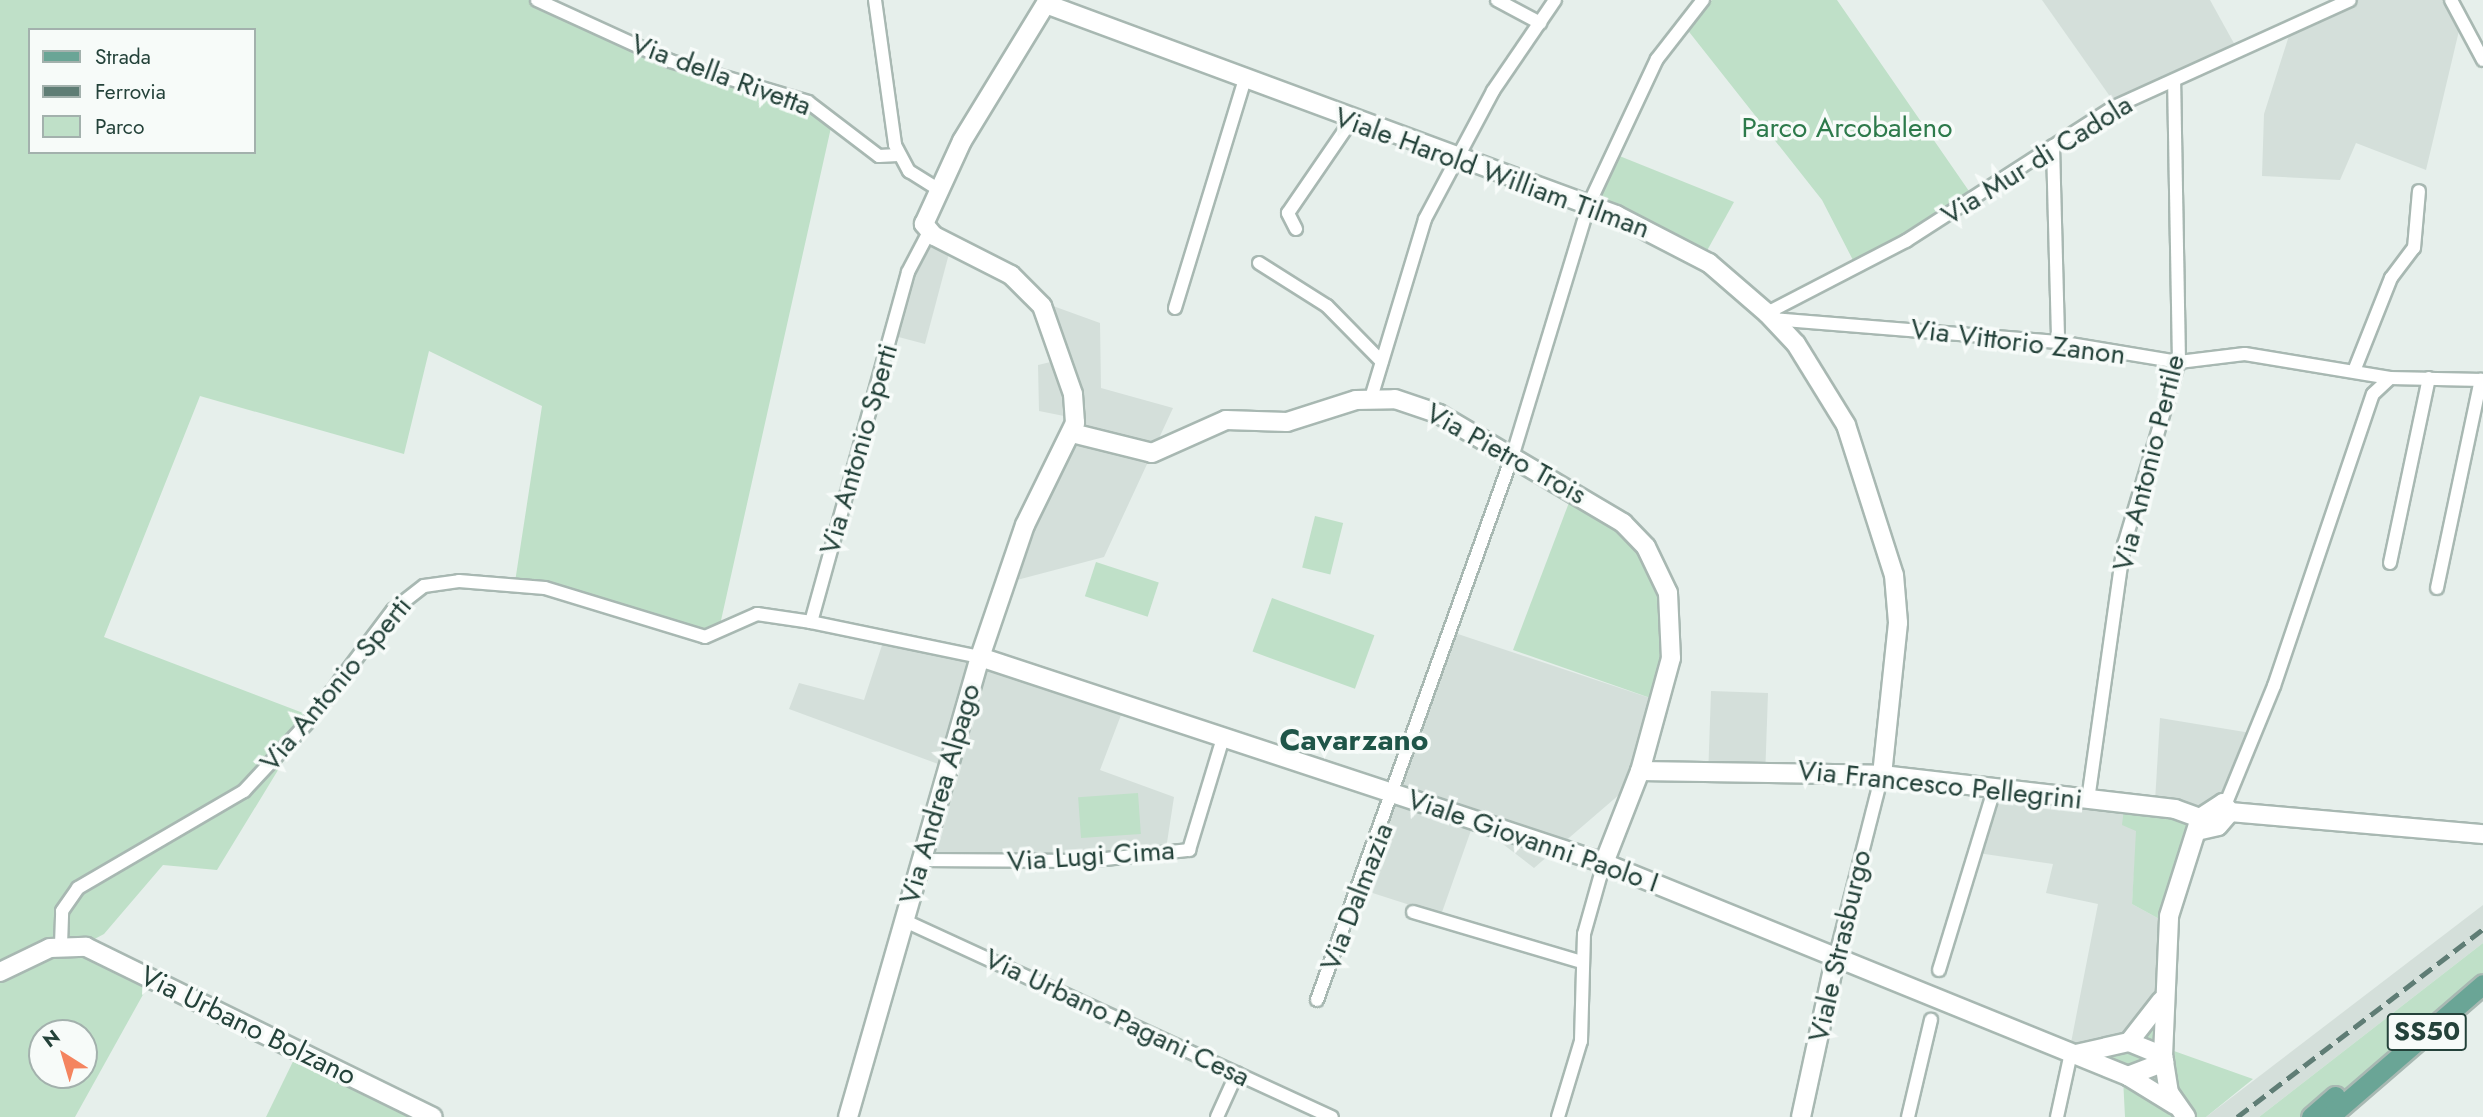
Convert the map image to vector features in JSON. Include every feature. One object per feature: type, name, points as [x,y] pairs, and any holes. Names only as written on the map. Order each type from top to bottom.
[{"type":"main road","name":"SS50","points":[[2329,1117],[2483,984]]},
{"type":"main road","name":"SS50","points":[[2311,1117],[2337,1094],[2372,1080]]},
{"type":"street","name":"Via della Rivetta","points":[[537,0],[670,61],[808,102],[879,156],[898,155]]},
{"type":"street","points":[[875,0],[898,155],[939,190]]},
{"type":"street","points":[[1497,0],[1540,23]]},
{"type":"street","points":[[1371,398],[1425,219],[1455,155],[1555,0]]},
{"type":"street","name":"Via Dalmazia","points":[[1317,1000],[1396,793],[1513,454],[1589,204],[1657,59],[1703,0]]},
{"type":"street","name":"Via Mur di Cadola","points":[[1770,316],[1873,260],[2112,108],[2350,0]]},
{"type":"street","points":[[2451,0],[2483,60]]},
{"type":"street","points":[[1043,1],[924,220],[929,232],[1010,275],[1042,306],[1073,394],[1072,433]]},
{"type":"street","name":"Viale Harold William Tilman","points":[[1043,1],[1244,82],[1589,204],[1709,263],[1770,316],[1796,344],[1846,425],[1894,575],[1898,623],[1882,775]]},
{"type":"street","name":"Via Antonio Pertile","points":[[2088,800],[2124,545],[2179,362],[2174,81]]},
{"type":"street","points":[[1175,308],[1244,82]]},
{"type":"street","points":[[1296,229],[1288,213],[1351,121]]},
{"type":"street","points":[[2053,146],[2058,342]]},
{"type":"street","points":[[2354,371],[2391,278],[2414,248],[2419,191]]},
{"type":"street","name":"Via Antonio Sperti","points":[[61,945],[62,911],[78,888],[244,791],[310,720],[393,610],[424,586],[458,581],[544,588],[705,637],[757,614],[811,622],[908,272],[929,232]]},
{"type":"street","points":[[1259,263],[1327,306],[1382,362]]},
{"type":"street","name":"Via Vittorio Zanon","points":[[1770,316],[2058,342],[2179,362],[2234,353],[2390,378],[2482,380],[2437,588]]},
{"type":"street","points":[[2182,1112],[2163,1059],[2161,1001],[2169,916],[2201,824],[2214,828],[2228,807],[2274,686],[2373,394],[2390,378]]},
{"type":"street","points":[[2390,563],[2429,378]]},
{"type":"street","name":"Via Pietro Trois","points":[[1072,433],[1152,453],[1226,420],[1287,422],[1371,398],[1422,406],[1513,454],[1623,523],[1662,577],[1671,612],[1671,658],[1653,730],[1637,779],[1604,863]]},
{"type":"street","name":"Via Andrea Alpago","points":[[848,1117],[919,860],[980,657],[1022,532],[1072,433]]},
{"type":"street","points":[[811,622],[980,657]]},
{"type":"street","name":"Viale Giovanni Paolo I","points":[[980,657],[1604,863],[2074,1053],[2127,1076],[2182,1112]]},
{"type":"street","points":[[1653,730],[1662,757],[1677,770]]},
{"type":"street","name":"Via Lugi Cima","points":[[919,860],[1113,858],[1189,850],[1223,738]]},
{"type":"street","name":"Via Francesco Pellegrini","points":[[1637,779],[1677,770],[1882,775],[1993,793],[2088,800],[2201,824]]},
{"type":"street","name":"Viale Strasburgo","points":[[1801,1117],[1836,955],[1882,775]]},
{"type":"street","points":[[1940,970],[1993,793]]},
{"type":"street","points":[[2228,807],[2483,834]]},
{"type":"street","points":[[1558,1117],[1584,1022],[1582,962],[1604,863]]},
{"type":"street","points":[[1413,912],[1582,962]]},
{"type":"street","name":"Via Urbano Pagani Cesa","points":[[903,920],[1332,1117]]},
{"type":"street","points":[[0,972],[61,945]]},
{"type":"street","name":"Via Urbano Bolzano","points":[[61,945],[86,947],[433,1117]]},
{"type":"street","points":[[2129,1042],[2161,1001]]},
{"type":"street","points":[[1908,1117],[1931,1020]]},
{"type":"street","points":[[2057,1117],[2074,1053],[2129,1042],[2163,1059]]},
{"type":"street","points":[[2127,1076],[2163,1059]]},
{"type":"street","points":[[1217,1117],[1237,1073]]},
{"type":"shaded area","points":[[2042,0],[2210,0],[2236,47],[2116,105]]},
{"type":"shaded area","points":[[2339,0],[2452,0],[2462,18],[2426,170],[2356,143],[2340,180],[2262,176],[2264,114],[2294,20]]},
{"type":"shaded area","points":[[922,231],[951,246],[925,344],[891,335]]},
{"type":"shaded area","points":[[1042,302],[1100,323],[1101,388],[1173,408],[1104,557],[1006,583],[1069,417],[1039,411],[1038,365],[1059,360]]},
{"type":"shaded area","points":[[1449,631],[1659,701],[1642,775],[1534,868],[1474,822],[1441,915],[1357,888]]},
{"type":"shaded area","points":[[885,636],[1126,702],[1100,770],[1174,797],[1166,849],[922,862],[949,768],[789,709],[799,683],[864,700]]},
{"type":"shaded area","points":[[1711,691],[1768,693],[1765,772],[1708,770]]},
{"type":"shaded area","points":[[2160,718],[2257,734],[2217,818],[2155,802]]},
{"type":"shaded area","points":[[1990,788],[2125,800],[2137,830],[2132,904],[2163,921],[2158,1013],[2096,1050],[2069,1053],[2098,904],[2046,893],[2053,864],[1971,852]]},
{"type":"shaded area","points":[[2483,905],[2483,943],[2259,1117],[2206,1117]]},
{"type":"green space","points":[[0,0],[533,0],[663,62],[814,109],[832,123],[720,625],[705,632],[515,582],[542,406],[429,351],[404,454],[200,396],[104,637],[311,716],[217,870],[163,865],[104,934],[87,943],[155,973],[98,1076],[98,1019],[28,1019],[28,1089],[91,1089],[75,1117],[0,1117]]},
{"type":"green space","name":"Parco Arcobaleno","points":[[1712,0],[1837,0],[1971,194],[1856,266],[1822,200],[1686,28]]},
{"type":"green space","points":[[1617,155],[1734,202],[1704,256],[1595,202]]},
{"type":"green space","points":[[1573,492],[1641,534],[1676,638],[1659,701],[1513,650]]},
{"type":"green space","points":[[1315,516],[1343,523],[1330,574],[1302,567]]},
{"type":"green space","points":[[1096,562],[1159,582],[1148,617],[1085,596]]},
{"type":"green space","points":[[1272,598],[1374,635],[1355,689],[1253,652]]},
{"type":"green space","points":[[1138,793],[1141,834],[1081,838],[1078,797]]},
{"type":"green space","points":[[2125,800],[2217,818],[2163,921],[2132,904],[2136,831],[2122,825]]},
{"type":"green space","points":[[2483,943],[2483,987],[2332,1117],[2259,1117]]},
{"type":"green space","points":[[2158,1013],[2157,1045],[2253,1079],[2206,1117],[2125,1117],[2123,1078],[2096,1050]]},
{"type":"green space","points":[[301,1045],[445,1117],[266,1117]]},
{"type":"railway","points":[[2237,1117],[2483,929]]},
{"type":"district","name":"Cavarzano","points":[[1354,740]]}]
